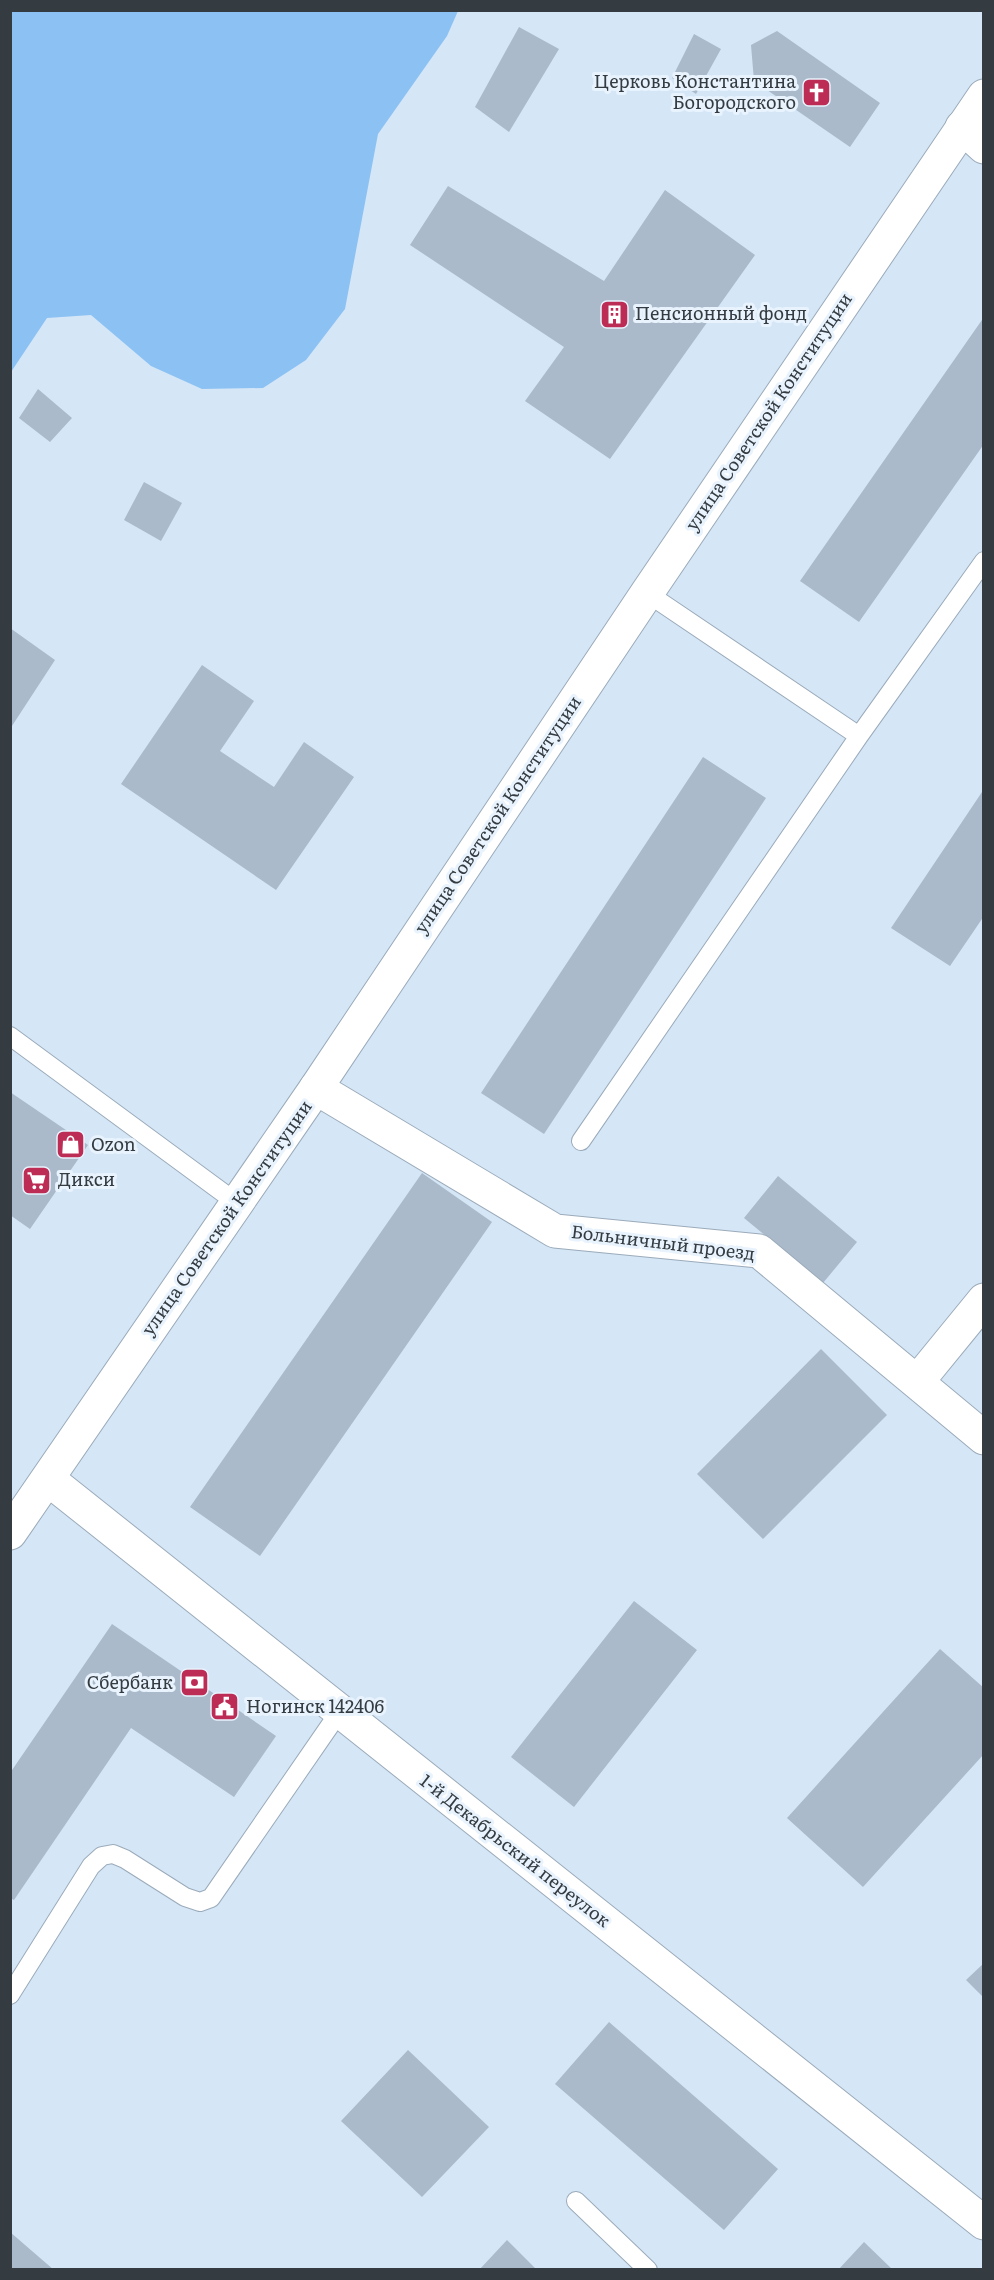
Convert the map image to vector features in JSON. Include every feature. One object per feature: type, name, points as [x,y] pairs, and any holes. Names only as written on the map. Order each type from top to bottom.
[{"type":"street","name":"улица Советской Конституции","points":[[10,1533],[316,1088],[647,593],[973,137],[984,96]]},
{"type":"street","name":"Больничный проезд","points":[[316,1088],[555,1231],[759,1251],[984,1438]]},
{"type":"street","points":[[917,1382],[984,1300]]},
{"type":"street","name":"1-й Декабрьский переулок","points":[[48,1479],[984,2223]]},
{"type":"lane","points":[[581,1141],[859,736],[984,561]]},
{"type":"lane","points":[[647,593],[859,736]]},
{"type":"lane","points":[[10,1036],[237,1203]]},
{"type":"lane","points":[[10,1995],[91,1866],[102,1856],[113,1854],[124,1858],[185,1897],[200,1902],[211,1898],[340,1711]]},
{"type":"lane","points":[[576,2202],[648,2270]]},
{"type":"shaded area","points":[[11,10],[458,11],[447,36],[378,134],[345,309],[306,360],[263,388],[202,389],[151,366],[91,315],[47,318],[11,372]]},
{"type":"building","points":[[519,27],[559,49],[509,132],[475,107]]},
{"type":"building","name":"Церковь Константина Богородского","points":[[777,31],[880,103],[850,147],[754,81],[751,45]]},
{"type":"building","points":[[694,34],[721,49],[696,94],[672,78]]},
{"type":"building","name":"Пенсионный фонд","points":[[448,186],[604,281],[665,190],[755,255],[610,459],[525,401],[564,347],[410,245]]},
{"type":"building","points":[[984,317],[984,444],[859,622],[800,581]]},
{"type":"building","points":[[38,389],[72,418],[50,442],[19,418]]},
{"type":"building","points":[[144,482],[182,503],[161,541],[124,520]]},
{"type":"building","points":[[10,628],[55,660],[10,729]]},
{"type":"building","points":[[202,665],[254,701],[220,751],[274,787],[304,742],[354,777],[276,890],[121,784]]},
{"type":"building","points":[[703,757],[766,798],[544,1134],[481,1093]]},
{"type":"building","points":[[984,789],[984,916],[950,966],[891,928]]},
{"type":"building","name":"Дикси","points":[[10,1092],[88,1145],[30,1229],[10,1215]]},
{"type":"building","points":[[422,1173],[492,1222],[260,1556],[190,1507]]},
{"type":"building","points":[[778,1176],[857,1242],[823,1283],[744,1218]]},
{"type":"building","points":[[821,1349],[887,1415],[763,1539],[697,1474]]},
{"type":"building","points":[[634,1601],[697,1650],[574,1807],[511,1757]]},
{"type":"building","points":[[112,1624],[276,1736],[234,1797],[131,1728],[14,1900],[10,1898],[10,1773]]},
{"type":"building","points":[[940,1649],[984,1688],[984,1754],[863,1887],[787,1818]]},
{"type":"building","points":[[984,1963],[984,1998],[966,1980]]},
{"type":"building","points":[[609,2022],[778,2169],[724,2230],[555,2084]]},
{"type":"building","points":[[408,2050],[489,2127],[422,2197],[341,2121]]},
{"type":"building","points":[[10,2232],[54,2270],[10,2270]]},
{"type":"building","points":[[507,2240],[537,2270],[479,2270]]},
{"type":"building","points":[[864,2242],[893,2270],[838,2270]]},
{"type":"place","name":"Церковь Константина Богородского","points":[[817,92]]},
{"type":"place","name":"Пенсионный фонд","points":[[614,314]]},
{"type":"place","name":"Ozon","points":[[70,1145]]},
{"type":"place","name":"Дикси","points":[[37,1180]]},
{"type":"place","name":"Сбербанк","points":[[194,1683]]},
{"type":"place","name":"Ногинск 142406","points":[[225,1707]]}]
